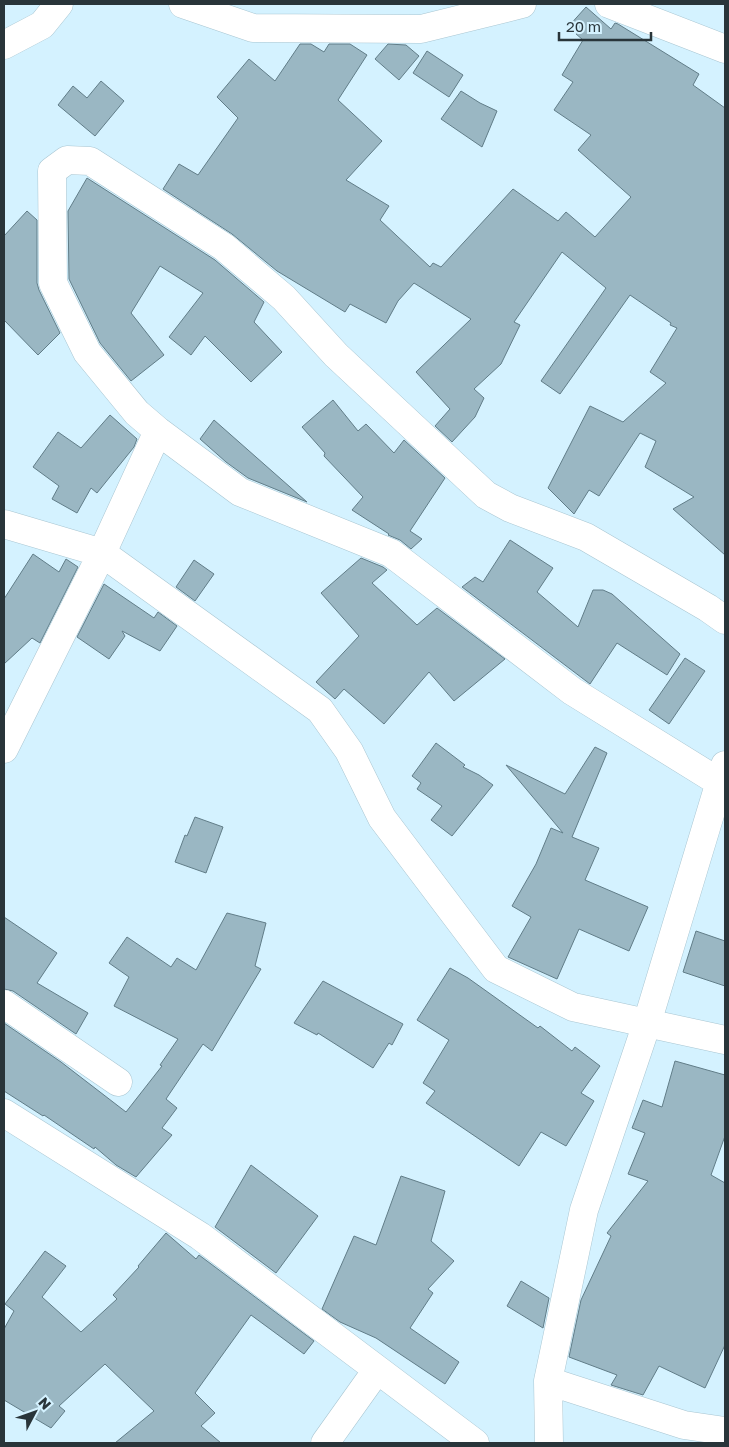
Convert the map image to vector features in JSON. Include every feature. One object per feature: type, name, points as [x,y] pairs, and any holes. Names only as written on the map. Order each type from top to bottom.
[{"type":"street","points":[[4,45],[42,25],[59,4]]},
{"type":"street","points":[[183,4],[253,28],[421,29],[522,4]]},
{"type":"street","points":[[609,4],[725,49]]},
{"type":"street","points":[[549,1443],[548,1382],[584,1210],[647,1023],[722,774],[572,691],[391,553],[240,492],[158,431],[137,413],[86,352],[53,283],[52,171],[67,160],[90,161],[224,247],[284,298],[336,355],[486,495],[510,508],[586,536],[725,620]]},
{"type":"street","points":[[4,749],[102,553],[158,431]]},
{"type":"street","points":[[4,524],[102,553],[320,710],[349,751],[382,818],[496,969],[573,1007],[725,1040]]},
{"type":"street","points":[[4,1004],[118,1082]]},
{"type":"street","points":[[4,1113],[200,1236],[475,1443]]},
{"type":"street","points":[[325,1443],[378,1370]]},
{"type":"street","points":[[548,1382],[684,1425],[725,1431]]},
{"type":"building","points":[[586,7],[611,29],[615,23],[618,24],[699,74],[693,85],[725,108],[725,555],[673,509],[694,497],[645,467],[656,441],[640,433],[599,496],[589,490],[574,514],[548,488],[590,406],[623,422],[666,383],[650,372],[677,328],[670,325],[671,323],[630,295],[560,394],[541,381],[606,288],[562,252],[514,322],[520,325],[501,364],[474,389],[484,398],[475,417],[452,442],[435,426],[450,409],[416,372],[471,319],[414,283],[398,301],[386,323],[350,304],[345,312],[277,271],[232,234],[163,189],[179,164],[198,175],[238,118],[217,97],[249,59],[275,81],[300,44],[311,44],[324,52],[329,44],[350,44],[367,55],[338,100],[382,141],[346,180],[389,206],[380,220],[430,267],[433,263],[441,267],[513,189],[558,221],[566,212],[595,237],[631,197],[578,150],[591,135],[554,110],[573,82],[562,75],[583,40],[568,27]]},
{"type":"building","points":[[388,44],[406,45],[419,56],[399,80],[375,59]]},
{"type":"building","points":[[427,51],[463,75],[449,97],[413,73]]},
{"type":"building","points":[[101,81],[124,101],[95,136],[58,105],[73,86],[87,98]]},
{"type":"building","points":[[461,91],[497,111],[482,147],[441,119]]},
{"type":"building","points":[[87,178],[215,260],[264,302],[254,322],[282,352],[251,382],[205,336],[191,355],[169,337],[203,293],[160,266],[131,313],[164,355],[131,381],[100,343],[69,279],[68,211]]},
{"type":"building","points":[[27,211],[37,220],[37,283],[60,333],[38,355],[4,320],[4,236]]},
{"type":"building","points":[[333,400],[358,431],[366,424],[394,453],[404,440],[445,478],[410,531],[422,539],[411,549],[352,510],[363,497],[324,456],[325,453],[302,427]]},
{"type":"building","points":[[110,415],[137,439],[134,447],[97,493],[91,488],[77,513],[52,499],[59,486],[33,467],[58,432],[81,448]]},
{"type":"building","points":[[214,420],[307,502],[248,478],[226,462],[200,439]]},
{"type":"building","points":[[510,540],[553,568],[537,592],[578,627],[593,590],[603,590],[612,594],[680,654],[667,675],[617,643],[590,684],[462,587],[475,577],[483,582]]},
{"type":"building","points":[[33,554],[59,572],[66,559],[78,567],[40,643],[32,638],[4,664],[4,599]]},
{"type":"building","points":[[361,558],[387,570],[372,583],[417,625],[437,608],[505,659],[454,701],[429,672],[384,724],[344,689],[335,699],[316,682],[359,636],[321,593]]},
{"type":"building","points":[[194,560],[214,574],[195,601],[176,587]]},
{"type":"building","points":[[104,584],[154,618],[158,612],[177,626],[160,651],[122,631],[125,636],[109,659],[77,637]]},
{"type":"building","points":[[685,658],[705,671],[669,724],[649,710]]},
{"type":"building","points":[[436,743],[465,765],[463,767],[493,785],[452,836],[431,820],[442,806],[417,789],[421,783],[412,776]]},
{"type":"building","points":[[595,747],[607,753],[572,837],[599,848],[585,880],[648,907],[629,951],[579,929],[557,979],[508,957],[531,917],[512,906],[536,864],[551,828],[563,833],[506,765],[565,794]]},
{"type":"building","points":[[195,817],[223,827],[206,873],[175,862],[185,835],[187,836]]},
{"type":"building","points":[[227,913],[266,923],[255,966],[261,969],[212,1051],[203,1044],[166,1099],[177,1108],[162,1128],[172,1135],[136,1177],[116,1165],[95,1147],[94,1149],[4,1091],[4,1023],[61,1062],[126,1112],[162,1066],[160,1065],[178,1039],[114,1006],[129,977],[109,963],[127,937],[171,967],[177,958],[196,970]]},
{"type":"building","points":[[4,917],[57,953],[37,983],[88,1013],[76,1034],[13,991],[4,989]]},
{"type":"building","points":[[696,931],[725,941],[725,986],[683,972]]},
{"type":"building","points":[[450,968],[468,978],[538,1028],[540,1026],[572,1051],[575,1047],[600,1066],[581,1093],[594,1101],[566,1146],[541,1132],[519,1166],[426,1103],[435,1091],[423,1083],[449,1040],[417,1020]]},
{"type":"building","points":[[323,981],[403,1024],[392,1045],[389,1043],[373,1068],[318,1033],[317,1035],[294,1023]]},
{"type":"building","points":[[675,1061],[725,1075],[725,1136],[711,1175],[725,1183],[725,1345],[705,1388],[659,1366],[643,1395],[611,1385],[617,1375],[569,1357],[581,1300],[611,1236],[607,1233],[648,1181],[628,1174],[645,1133],[632,1128],[643,1100],[662,1107]]},
{"type":"building","points":[[251,1165],[318,1216],[276,1273],[215,1227]]},
{"type":"building","points":[[401,1176],[445,1191],[431,1241],[454,1261],[428,1289],[433,1293],[410,1328],[459,1362],[445,1384],[376,1338],[340,1322],[322,1309],[354,1236],[376,1245]]},
{"type":"building","points":[[166,1233],[196,1259],[199,1255],[314,1341],[304,1354],[251,1315],[195,1393],[215,1413],[201,1426],[221,1443],[115,1443],[154,1411],[105,1364],[59,1406],[65,1411],[51,1428],[4,1400],[4,1329],[14,1311],[5,1304],[45,1251],[66,1266],[42,1297],[81,1332],[117,1299],[113,1295],[139,1267]]},
{"type":"building","points":[[521,1281],[549,1298],[543,1328],[507,1306]]}]
